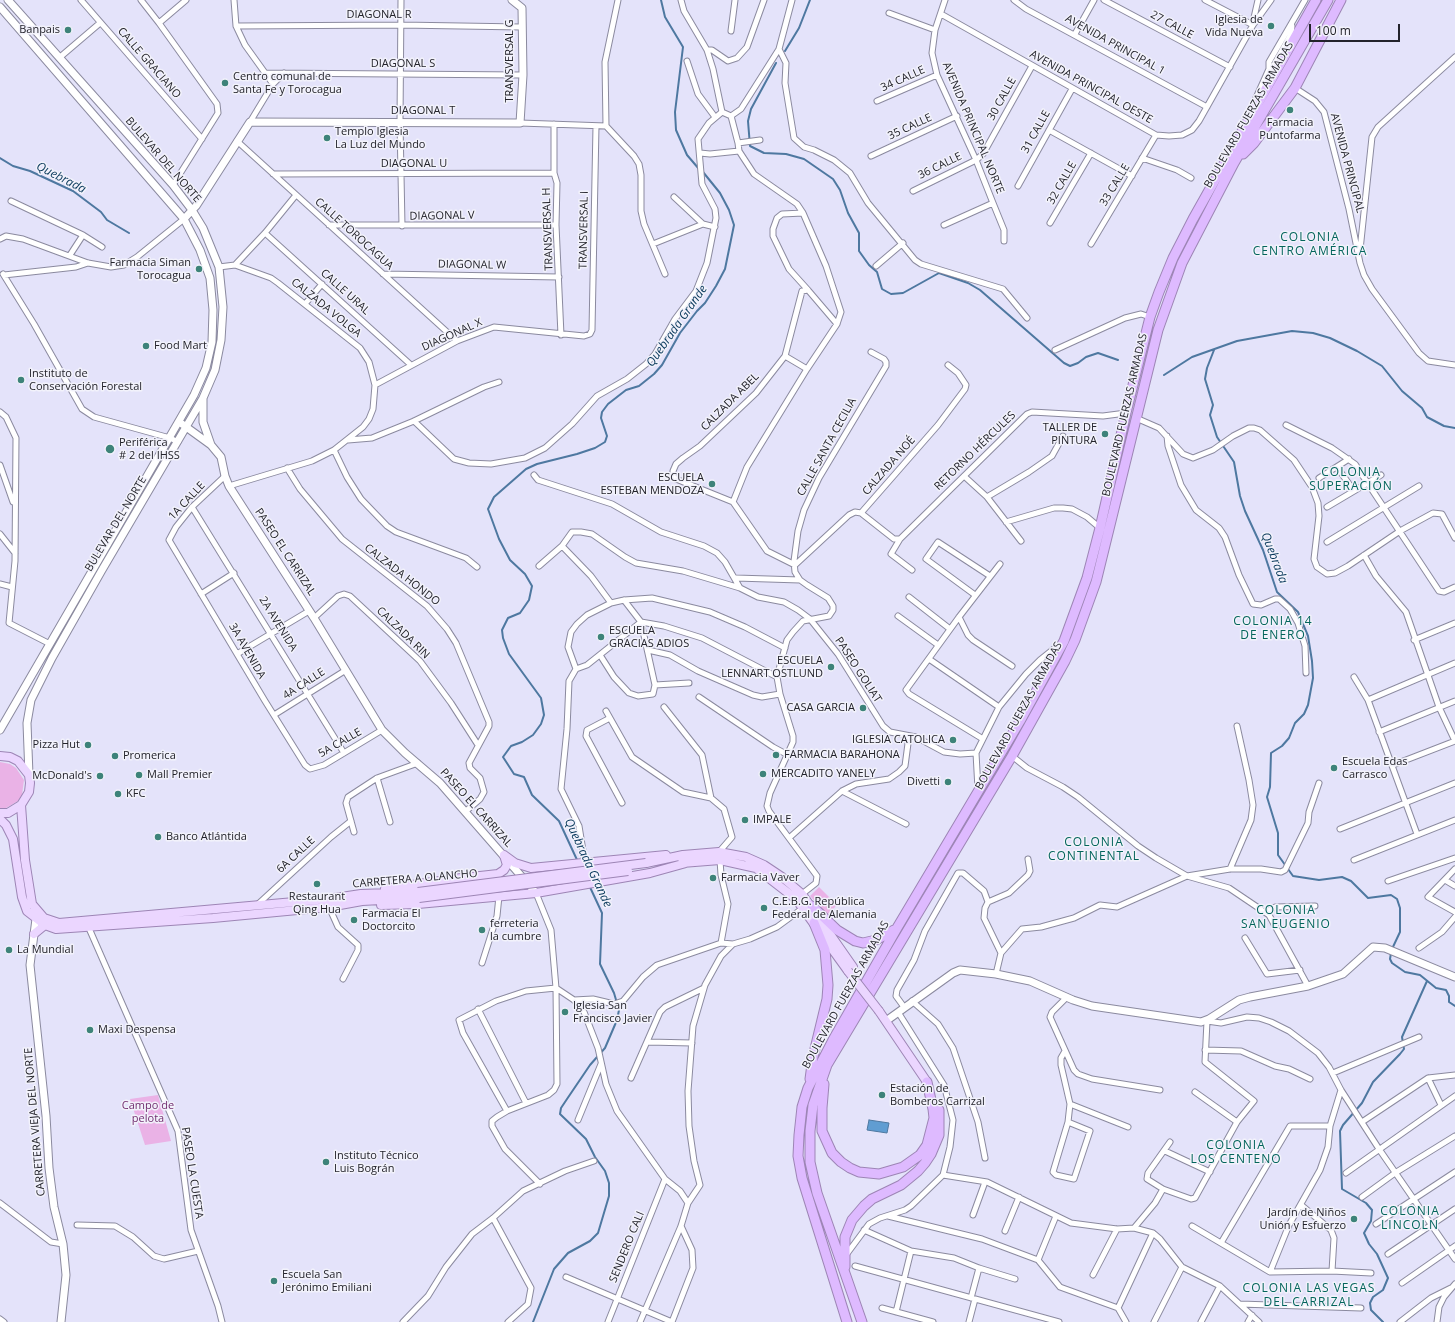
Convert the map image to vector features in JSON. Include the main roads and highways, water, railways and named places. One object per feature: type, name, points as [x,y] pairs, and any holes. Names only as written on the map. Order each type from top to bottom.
[{"type":"highway","name":"BOULEVARD FUERZAS ARMADAS","points":[[847,1322],[802,1178],[798,1156],[802,1107],[808,1088],[833,1040],[896,928],[1020,721],[1064,641],[1087,578],[1150,317],[1173,258],[1247,122],[1316,0]]},
{"type":"highway","name":"BOULEVARD FUERZAS ARMADAS","points":[[862,1322],[817,1193],[810,1162],[810,1131],[813,1105],[827,1065],[1012,756],[1066,661],[1084,618],[1096,582],[1110,531],[1158,330],[1182,263],[1234,163],[1328,0]]},
{"type":"highway","points":[[1234,163],[1254,143],[1295,88],[1341,0]]},
{"type":"highway","points":[[807,907],[837,930],[855,941],[869,942],[876,940],[896,928]]},
{"type":"highway","points":[[808,1088],[813,1057],[827,999],[828,985],[825,950],[814,923]]},
{"type":"highway","points":[[827,1065],[821,1120],[827,1143],[841,1162],[850,1168],[870,1174],[890,1172],[903,1167],[920,1155],[927,1145],[934,1118],[934,1109],[926,1082]]},
{"type":"highway","points":[[845,1274],[845,1238],[848,1229],[858,1212],[872,1199],[909,1179],[925,1163],[936,1146],[939,1136],[940,1116],[932,1088],[926,1082]]},
{"type":"main road","points":[[0,756],[10,757],[18,761],[29,775],[30,790],[22,805],[8,813],[0,813]]},
{"type":"main road","name":"CARRETERA A OLANCHO","points":[[22,805],[25,860],[32,904],[44,918],[59,923],[87,924],[329,907],[361,898]]},
{"type":"main road","name":"CARRETERA A OLANCHO","points":[[0,819],[6,824],[13,839],[22,897],[27,911],[45,925],[56,929],[87,924],[328,899],[418,895],[646,866],[685,859],[720,856],[746,857],[764,865],[782,877],[802,894],[814,923],[851,969]]},
{"type":"main road","points":[[361,898],[415,884],[498,874],[504,870],[507,865],[504,855],[523,871],[661,855],[685,859]]},
{"type":"main road","name":"CARRETERA A OLANCHO","points":[[720,856],[756,868],[778,883],[807,907],[851,969],[926,1082]]},
{"type":"main road","points":[[361,898],[378,906],[418,904],[536,893],[596,884],[650,873],[685,859]]},
{"type":"main road","points":[[34,934],[40,927],[45,925]]},
{"type":"water","points":[[869,1120],[889,1123],[887,1133],[867,1130]]},
{"type":"waterway","name":"Quebrada Grande","points":[[661,0],[665,17],[683,47],[675,112],[676,130],[687,155],[699,169]]},
{"type":"waterway","points":[[785,51],[799,28],[810,0]]},
{"type":"waterway","points":[[776,63],[751,109],[748,121],[750,146],[764,153],[786,154],[804,159],[833,179],[840,190],[848,213],[859,233],[859,251],[869,265],[877,272],[882,289],[891,294],[903,293],[939,273],[968,283],[980,290],[1064,363],[1070,366],[1078,363],[1086,357],[1098,353],[1118,360]]},
{"type":"waterway","name":"Quebrada","points":[[0,158],[13,166],[30,171],[73,191],[101,212],[107,220],[129,233]]},
{"type":"waterway","name":"Quebrada Grande","points":[[578,862],[559,821],[532,795],[524,777],[514,774],[503,757],[511,746],[522,742],[533,735],[541,724],[544,715],[541,698],[509,654],[503,638],[502,630],[508,618],[520,613],[529,600],[532,586],[525,574],[510,560],[499,539],[488,509],[494,497],[526,469],[537,464],[595,448],[605,442],[607,436],[601,418],[602,412],[608,404],[626,390],[639,386],[654,374],[662,365],[680,333],[705,303],[716,286],[725,269],[734,225],[729,210],[720,193],[703,172]]},
{"type":"waterway","points":[[1164,375],[1192,357],[1237,341],[1292,331],[1313,333],[1330,338],[1357,351],[1382,366],[1402,391],[1422,408],[1427,417],[1444,426],[1455,428]]},
{"type":"waterway","name":"Quebrada","points":[[1214,350],[1207,368],[1205,379],[1213,405],[1210,415],[1217,437],[1234,462],[1240,496],[1245,511],[1263,550],[1277,592],[1298,612],[1308,636],[1312,661],[1313,678],[1308,705],[1304,714],[1295,723],[1289,738],[1282,746],[1271,753],[1270,787],[1267,797],[1278,833],[1278,855],[1293,876],[1319,880],[1342,877],[1351,881],[1368,898],[1391,895],[1397,899],[1400,908],[1400,932],[1392,949]]},
{"type":"waterway","name":"Quebrada Grande","points":[[533,1322],[554,1269],[568,1253],[590,1241],[598,1233],[609,1196],[609,1183],[605,1171],[595,1157],[586,1139],[560,1114],[561,1108],[590,1065],[605,1048],[617,1020],[619,1010],[614,993],[600,964],[602,913],[589,885]]},
{"type":"waterway","name":"Quebrada","points":[[1391,953],[1390,959],[1392,963],[1405,972],[1420,975],[1436,988],[1446,990],[1449,996],[1449,1002],[1455,1006]]},
{"type":"waterway","points":[[1383,1322],[1371,1310],[1370,1303],[1373,1297],[1383,1290],[1388,1278],[1377,1254],[1369,1244],[1364,1233],[1371,1221],[1372,1210],[1366,1203],[1342,1189],[1340,1131],[1343,1125],[1362,1103],[1373,1082],[1404,1049],[1402,1037],[1427,981]]},
{"type":"place","name":"Iglesia de Vida Nueva","points":[[1271,26]]},
{"type":"place","name":"Banpais","points":[[68,30]]},
{"type":"place","name":"Centro comunal de Santa Fe y Torocagua","points":[[225,83]]},
{"type":"place","name":"Farmacia Puntofarma","points":[[1290,110]]},
{"type":"place","name":"Templo Iglesia La Luz del Mundo","points":[[327,138]]},
{"type":"place","name":"Farmacia Siman Torocagua","points":[[199,269]]},
{"type":"place","name":"Food Mart","points":[[146,346]]},
{"type":"place","name":"Instituto de Conservación Forestal","points":[[21,380]]},
{"type":"place","name":"TALLER DE PINTURA","points":[[1105,434]]},
{"type":"place","name":"Periférica # 2 del IHSS","points":[[110,449]]},
{"type":"place","name":"ESCUELA ESTEBAN MENDOZA","points":[[712,484]]},
{"type":"place","name":"ESCUELA GRACIAS ADIOS","points":[[601,637]]},
{"type":"place","name":"ESCUELA LENNART OSTLUND","points":[[831,667]]},
{"type":"place","name":"CASA GARCIA","points":[[863,708]]},
{"type":"place","name":"IGLESIA CATOLICA","points":[[953,740]]},
{"type":"place","name":"Pizza Hut","points":[[88,745]]},
{"type":"place","name":"FARMACIA BARAHONA","points":[[776,755]]},
{"type":"place","name":"Promerica","points":[[115,756]]},
{"type":"place","name":"Escuela Edas Carrasco","points":[[1334,768]]},
{"type":"place","name":"MERCADITO YANELY","points":[[763,774]]},
{"type":"place","name":"Mall Premier","points":[[139,775]]},
{"type":"place","name":"McDonald's","points":[[100,776]]},
{"type":"place","name":"Divetti","points":[[948,782]]},
{"type":"place","name":"KFC","points":[[118,794]]},
{"type":"place","name":"IMPALE","points":[[745,820]]},
{"type":"place","name":"Banco Atlántida","points":[[158,837]]},
{"type":"place","name":"Farmacia Vaver","points":[[713,878]]},
{"type":"place","name":"Restaurant Qing Hua","points":[[317,884]]},
{"type":"place","name":"C.E.B.G. República Federal de Alemania","points":[[764,908]]},
{"type":"place","name":"Farmacia El Doctorcito","points":[[354,920]]},
{"type":"place","name":"ferreteria la cumbre","points":[[482,930]]},
{"type":"place","name":"La Mundial","points":[[9,950]]},
{"type":"place","name":"Iglesia San Francisco Javier","points":[[565,1012]]},
{"type":"place","name":"Maxi Despensa","points":[[90,1030]]},
{"type":"place","name":"Estación de Bomberos Carrizal","points":[[882,1095]]},
{"type":"place","name":"Instituto Técnico Luis Bográn","points":[[326,1162]]},
{"type":"place","name":"Jardín de Niños Unión y Esfuerzo","points":[[1354,1219]]},
{"type":"place","name":"Escuela San Jerónimo Emiliani","points":[[274,1281]]},
{"type":"district","name":"COLONIA CENTRO AMÉRICA","points":[[1310,245]]},
{"type":"district","name":"COLONIA SUPERACIÓN","points":[[1351,480]]},
{"type":"district","name":"COLONIA 14 DE ENERO","points":[[1273,629]]},
{"type":"district","name":"COLONIA CONTINENTAL","points":[[1094,850]]},
{"type":"district","name":"COLONIA SAN EUGENIO","points":[[1286,918]]},
{"type":"district","name":"COLONIA LOS CENTENO","points":[[1236,1153]]},
{"type":"district","name":"COLONIA LINCOLN","points":[[1410,1219]]},
{"type":"district","name":"COLONIA LAS VEGAS DEL CARRIZAL","points":[[1309,1296]]},
{"type":"park label","name":"Campo de pelota","points":[[148,1112]]}]
